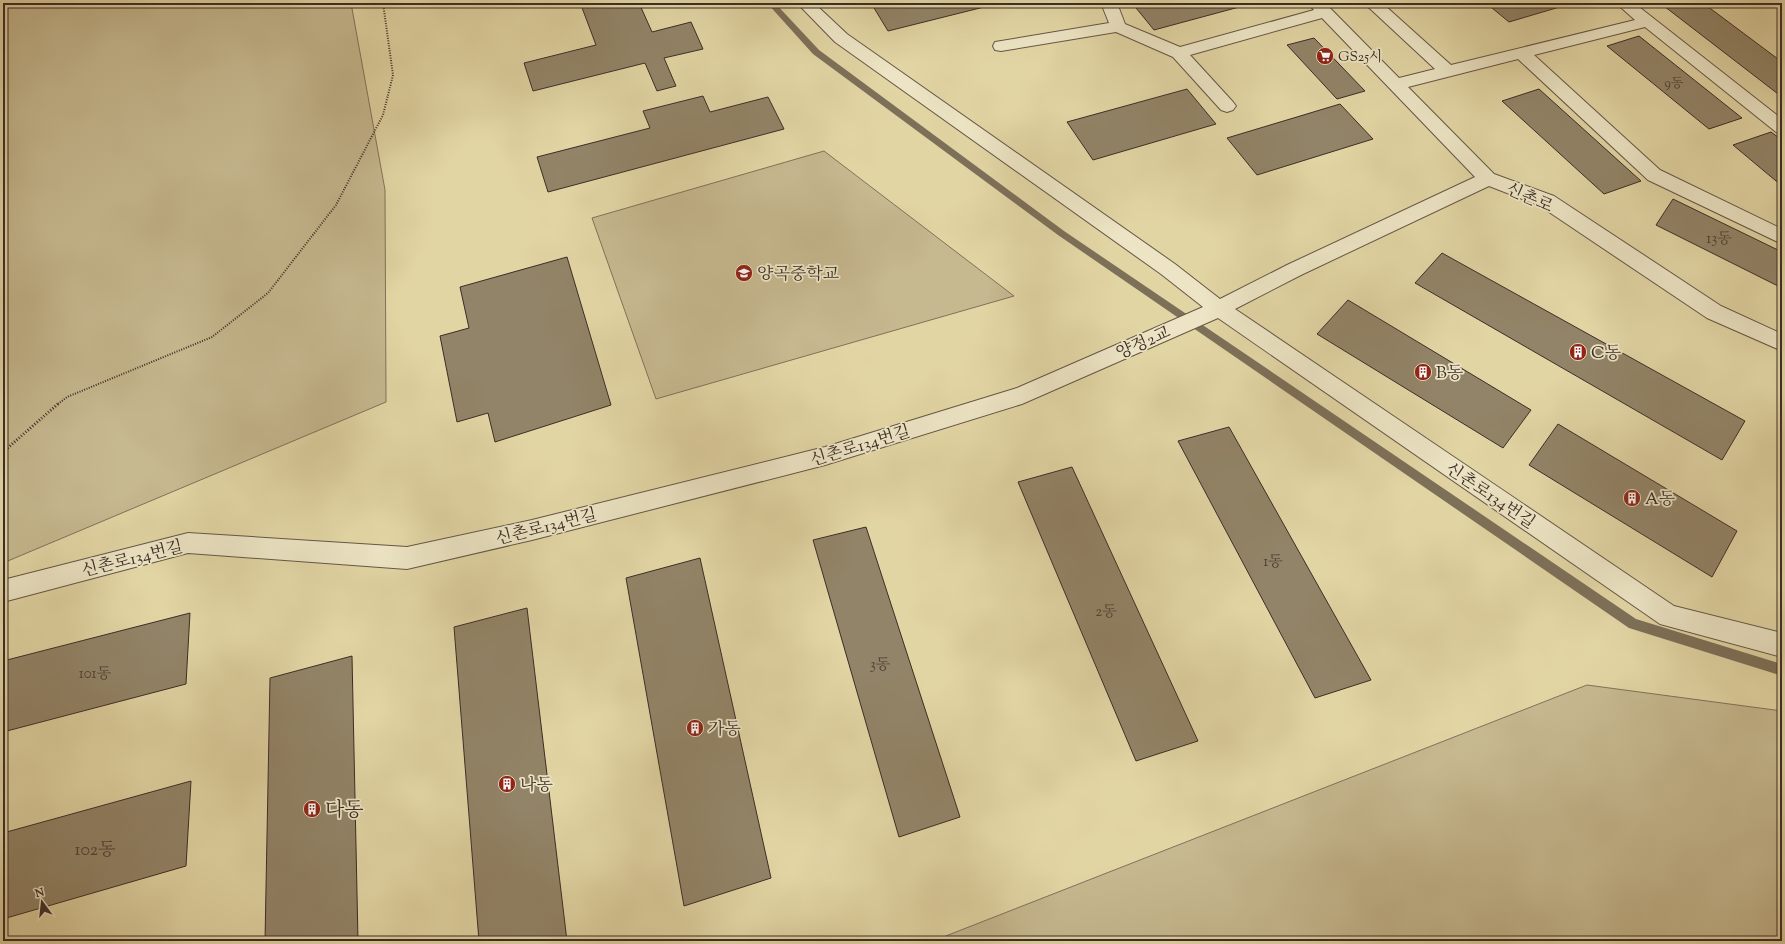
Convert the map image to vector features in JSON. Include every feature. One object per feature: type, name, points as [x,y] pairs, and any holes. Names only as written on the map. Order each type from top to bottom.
[{"type":"street","name":"신촌로134번길","points":[[805,3],[841,38],[1168,269],[1214,310],[1668,616],[1782,645]]},
{"type":"street","points":[[1109,3],[1118,27]]},
{"type":"street","points":[[1624,3],[1646,22],[1782,128]]},
{"type":"street","points":[[1377,4],[1448,72]]},
{"type":"street","points":[[1179,53],[1320,8]]},
{"type":"street","name":"신촌로","points":[[1320,8],[1397,84],[1488,179],[1547,201],[1714,312],[1782,343]]},
{"type":"street","points":[[1397,84],[1646,22]]},
{"type":"street","points":[[1001,46],[1118,27],[1179,53],[1227,106]]},
{"type":"street","points":[[1522,53],[1654,175],[1782,237]]},
{"type":"street","points":[[1214,310],[1488,179]]},
{"type":"street","name":"양정2교","points":[[1077,371],[1214,310]]},
{"type":"street","name":"신촌로134번길","points":[[3,591],[188,543],[408,558],[532,530],[825,456],[1022,395],[1077,371]]},
{"type":"path","points":[[3,452],[67,397],[212,337],[268,293],[336,205],[383,115],[393,75],[383,3]]},
{"type":"shaded area","points":[[3,3],[351,3],[385,190],[386,402],[3,563]]},
{"type":"shaded area","points":[[824,151],[1014,296],[656,399],[592,218]]},
{"type":"shaded area","points":[[1587,685],[1782,711],[1782,941],[933,941]]},
{"type":"building","points":[[591,3],[639,3],[652,32],[691,22],[703,49],[664,58],[676,86],[657,91],[645,63],[533,91],[524,63],[596,45],[581,5]]},
{"type":"building","points":[[871,3],[1000,3],[888,31]]},
{"type":"building","points":[[1132,3],[1254,3],[1154,30]]},
{"type":"building","points":[[1486,3],[1573,3],[1509,22]]},
{"type":"building","points":[[1660,3],[1703,3],[1782,62],[1782,97]]},
{"type":"building","points":[[1639,36],[1742,118],[1709,129],[1607,46]]},
{"type":"building","points":[[1314,38],[1365,91],[1337,99],[1287,45]]},
{"type":"building","points":[[1187,89],[1216,124],[1093,160],[1067,122]]},
{"type":"building","points":[[1539,89],[1641,181],[1604,194],[1502,101]]},
{"type":"building","points":[[703,96],[710,112],[768,97],[784,129],[548,192],[537,157],[650,128],[643,111]]},
{"type":"building","points":[[1340,104],[1373,139],[1257,175],[1227,138]]},
{"type":"building","points":[[1771,132],[1782,140],[1782,186],[1733,145]]},
{"type":"building","points":[[1673,199],[1782,252],[1782,288],[1656,225]]},
{"type":"building","name":"C동","points":[[1442,253],[1745,421],[1722,460],[1415,283]]},
{"type":"building","points":[[567,257],[611,405],[495,442],[488,413],[457,422],[440,336],[469,328],[460,287]]},
{"type":"building","name":"B동","points":[[1348,300],[1531,410],[1503,448],[1317,334]]},
{"type":"building","name":"A동","points":[[1558,424],[1737,531],[1712,577],[1529,465]]},
{"type":"building","points":[[1229,427],[1371,680],[1315,698],[1178,441]]},
{"type":"building","points":[[1072,467],[1198,741],[1136,761],[1018,482]]},
{"type":"building","points":[[866,527],[960,817],[899,837],[813,540]]},
{"type":"building","name":"가동","points":[[700,558],[771,878],[684,906],[626,578]]},
{"type":"building","name":"나동","points":[[527,608],[567,941],[479,941],[454,627]]},
{"type":"building","points":[[190,613],[186,684],[3,732],[3,661]]},
{"type":"building","name":"다동","points":[[352,656],[358,941],[265,941],[270,678]]},
{"type":"building","points":[[191,781],[186,866],[3,919],[3,833]]},
{"type":"waterway","points":[[771,3],[816,52],[1061,233],[1633,624],[1782,670]]},
{"type":"place","name":"GS25시","points":[[1325,56]]},
{"type":"place","name":"양곡중학교","points":[[744,273]]},
{"type":"place","name":"C동","points":[[1578,352]]},
{"type":"place","name":"B동","points":[[1423,372]]},
{"type":"place","name":"A동","points":[[1632,498]]},
{"type":"place","name":"가동","points":[[695,728]]},
{"type":"place","name":"나동","points":[[507,784]]},
{"type":"place","name":"다동","points":[[312,809]]}]
